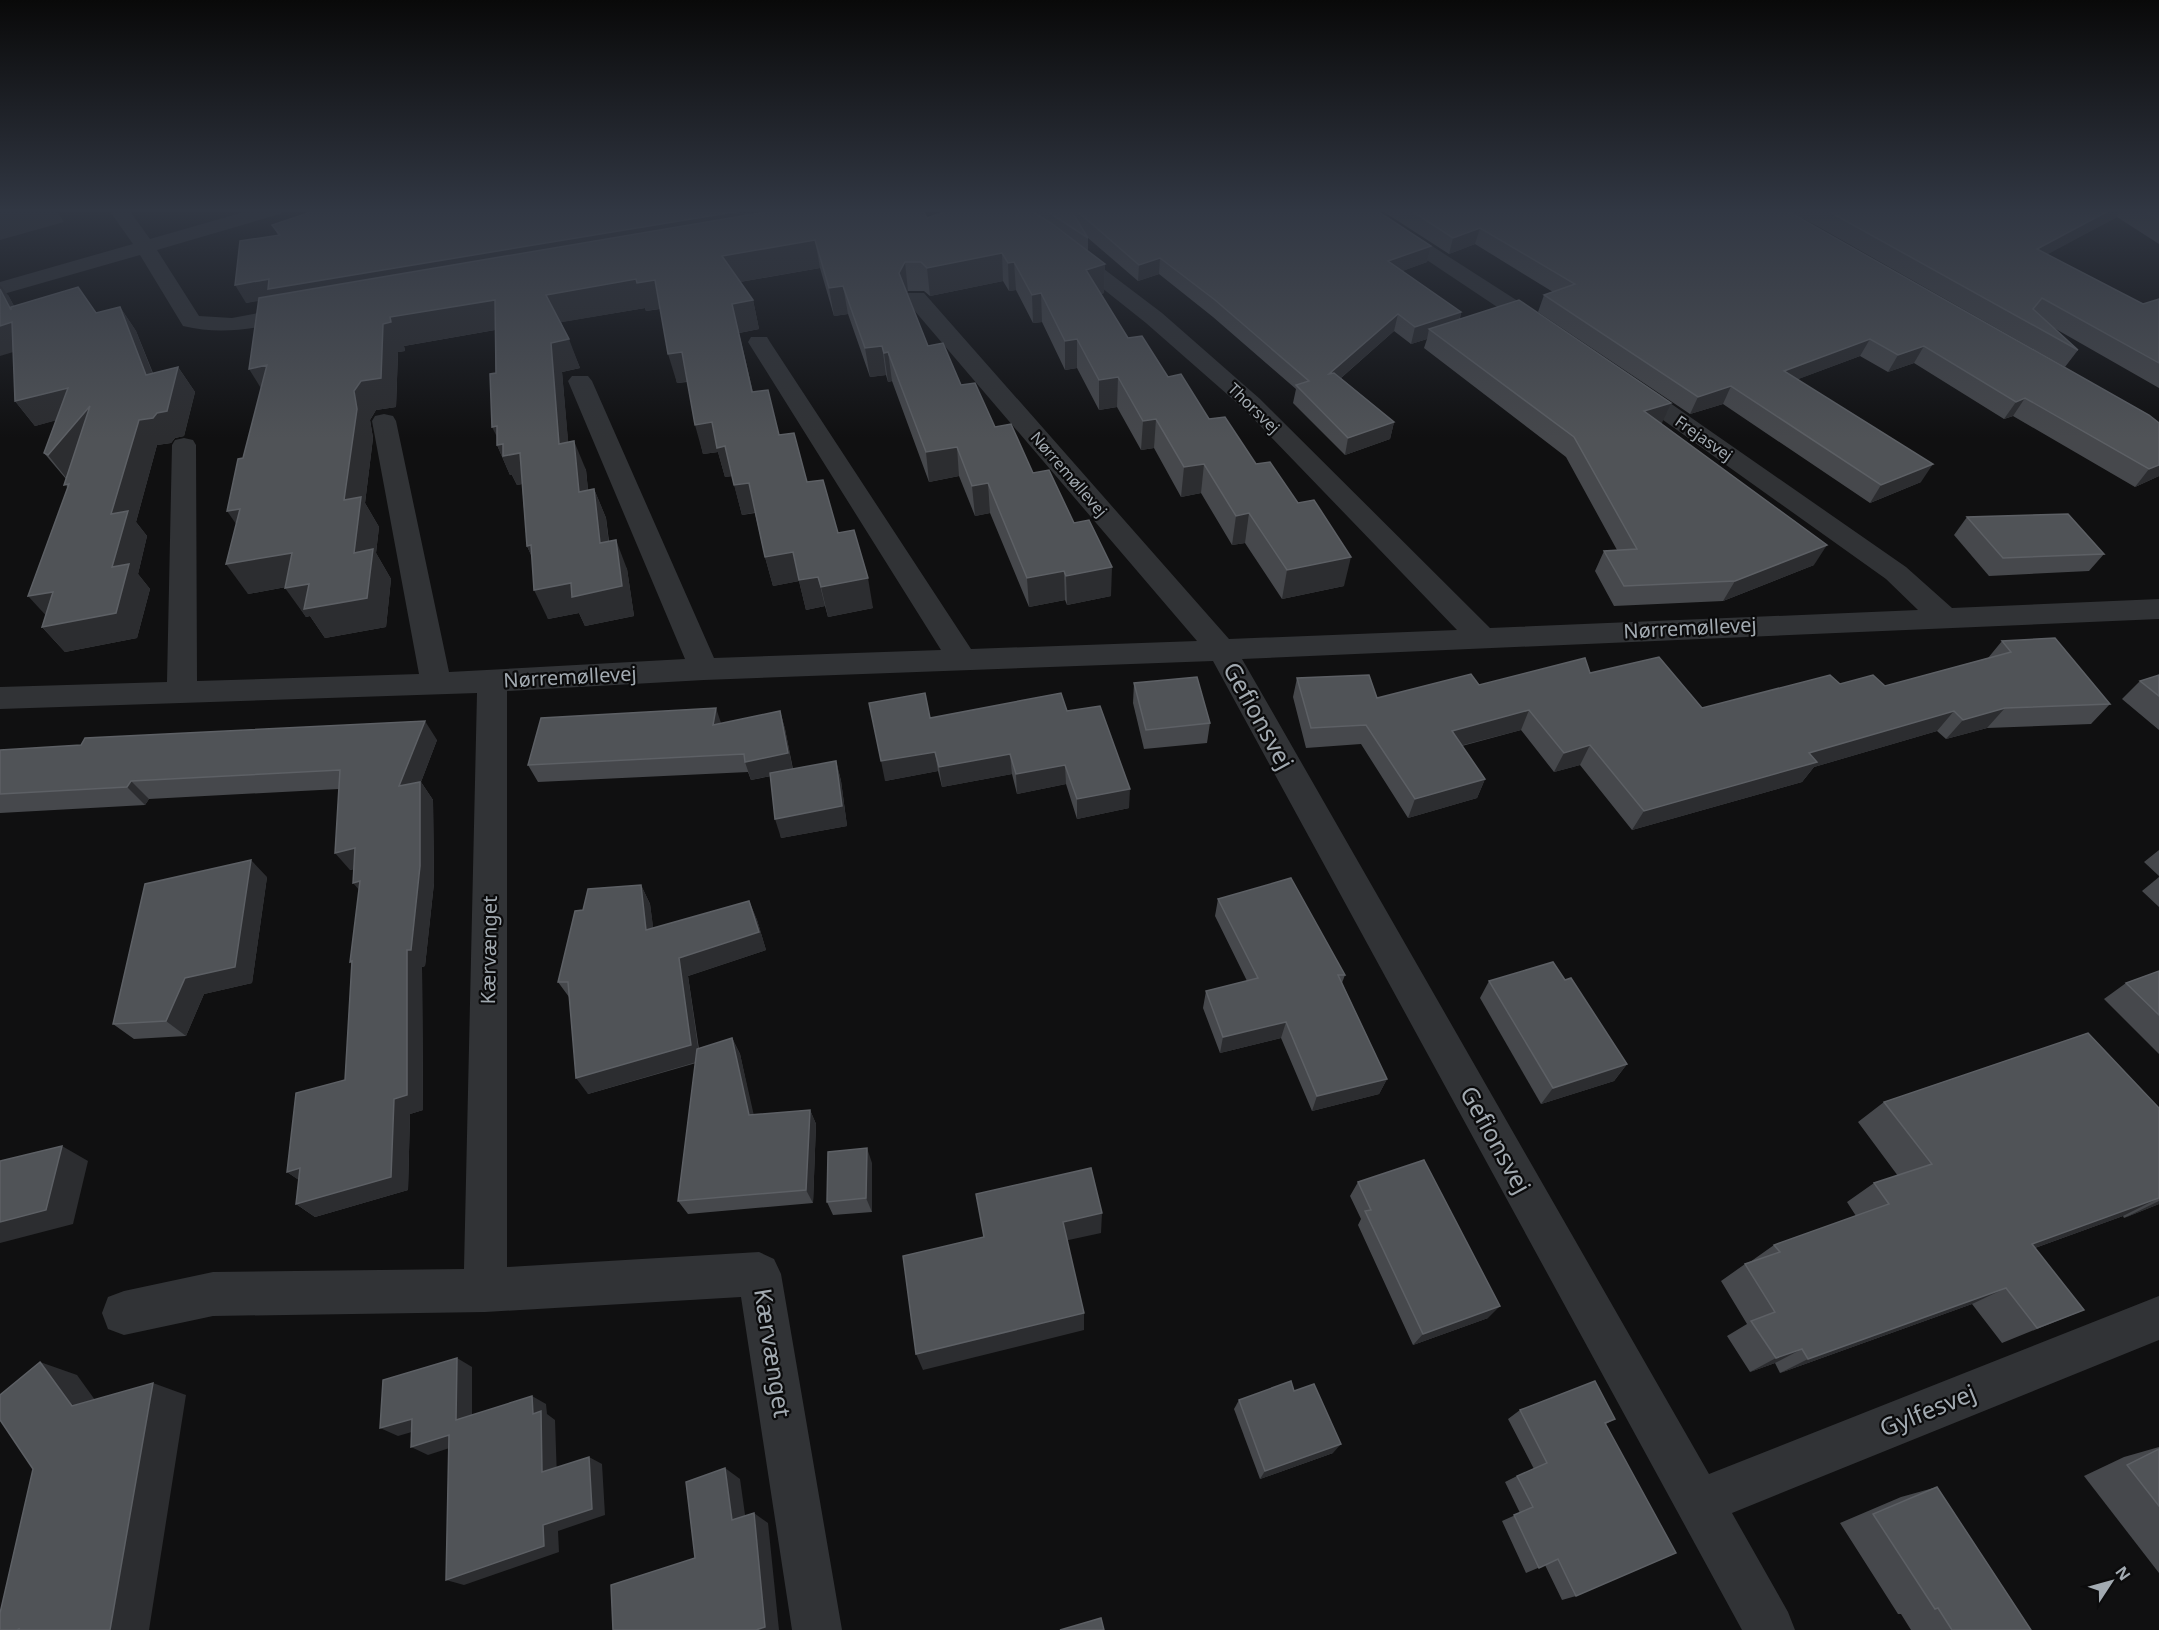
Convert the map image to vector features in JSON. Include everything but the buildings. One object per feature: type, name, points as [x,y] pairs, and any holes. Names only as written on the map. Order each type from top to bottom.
[{"type":"street","points":[[169,286],[191,321],[198,323],[223,326],[317,310]]},
{"type":"street","name":"Thorsvej","points":[[1113,286],[1163,325],[1252,404],[1482,638]]},
{"type":"street","points":[[1480,286],[1560,338]]},
{"type":"street","name":"Nørremøllevej","points":[[916,298],[1222,650]]},
{"type":"street","points":[[759,342],[963,660]]},
{"type":"street","name":"Frejasvej","points":[[1608,370],[1896,573],[1946,619]]},
{"type":"street","points":[[580,381],[704,669]]},
{"type":"street","points":[[384,421],[436,684]]},
{"type":"street","points":[[182,691],[184,445]]},
{"type":"street","name":"Nørremøllevej","points":[[0,698],[492,682],[704,669],[1222,650],[2159,609]]},
{"type":"street","name":"Gefionsvej","points":[[1222,650],[1770,1630]]},
{"type":"street","name":"Kærvænget","points":[[485,1290],[492,682]]},
{"type":"street","name":"Kærvænget","points":[[124,1313],[213,1294],[485,1290],[759,1274],[817,1630]]},
{"type":"street","name":"Gylfesvej","points":[[1698,1503],[2159,1318]]}]
